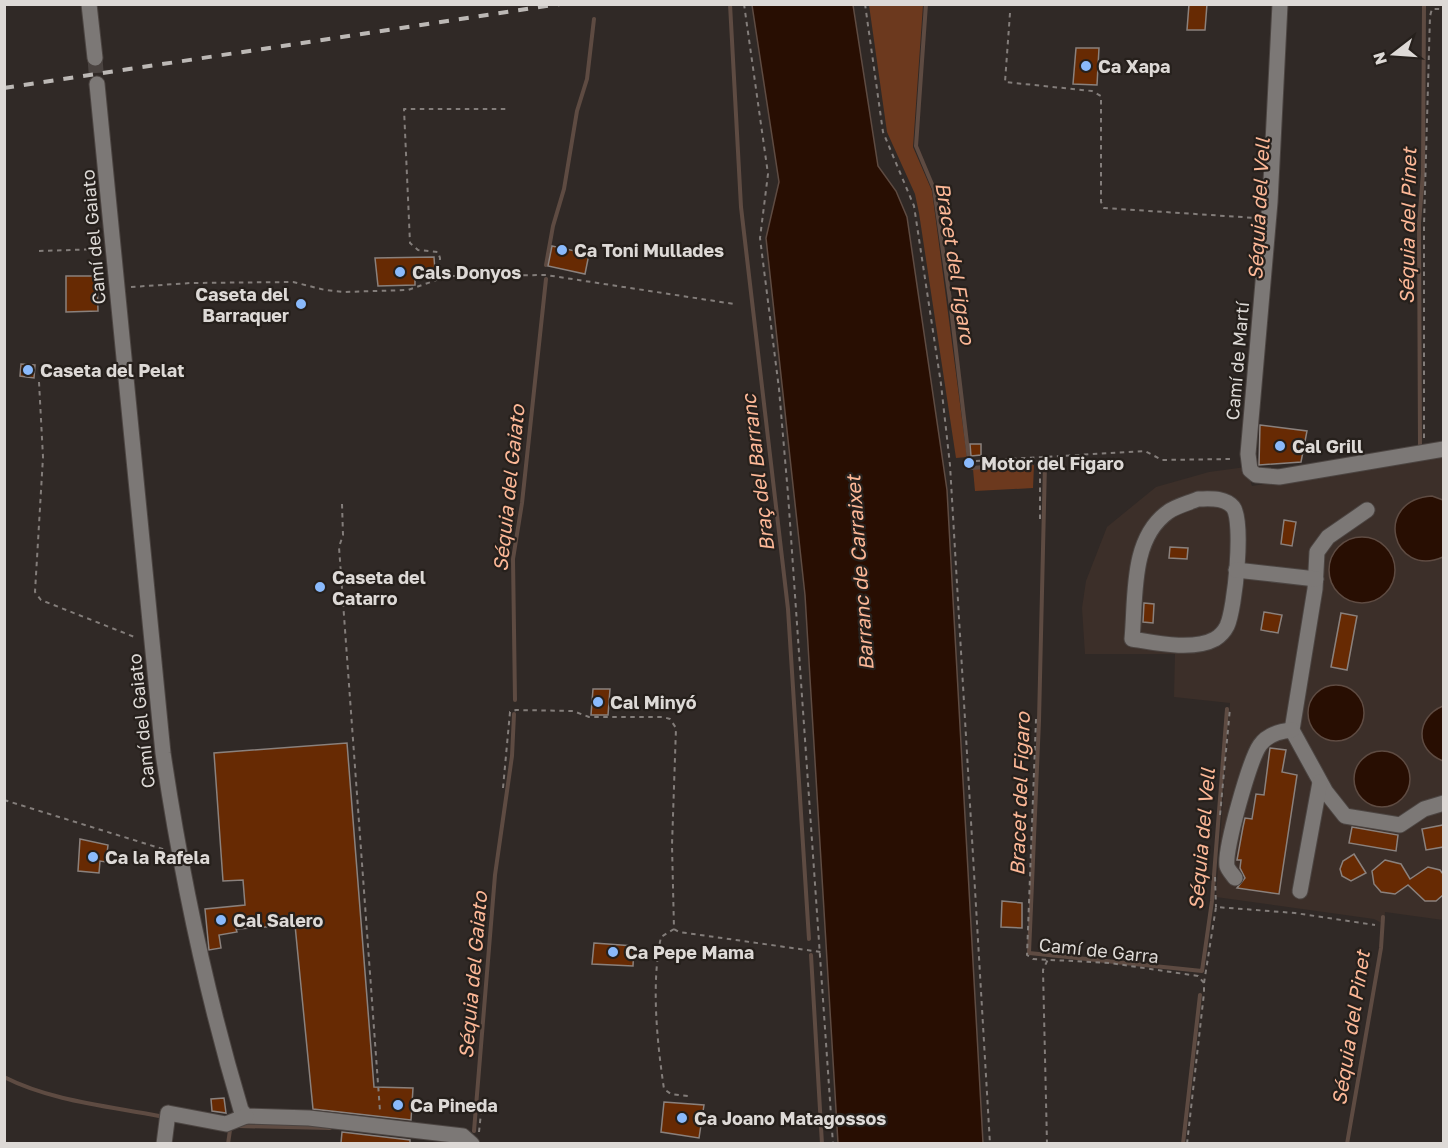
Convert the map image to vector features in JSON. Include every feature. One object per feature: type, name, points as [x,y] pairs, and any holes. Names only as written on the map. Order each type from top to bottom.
[{"type":"street","points":[[88,4],[95,58]]},
{"type":"street","name":"Camí de Martí","points":[[1249,464],[1269,218],[1280,4]]},
{"type":"street","name":"Camí del Gaiato","points":[[97,84],[163,753],[178,853],[220,1040],[241,1110],[246,1116]]},
{"type":"street","points":[[1249,464],[1257,475],[1279,477],[1443,449]]},
{"type":"street","points":[[1198,499],[1222,500],[1233,507],[1238,518],[1236,570],[1228,624],[1222,634],[1201,644],[1154,643],[1132,639],[1139,557],[1150,532],[1168,512],[1198,499]]},
{"type":"street","points":[[1367,510],[1328,537],[1317,552],[1316,579],[1292,730],[1320,782],[1345,816],[1400,825],[1424,809],[1443,803]]},
{"type":"street","points":[[1236,570],[1316,579]]},
{"type":"street","points":[[1235,878],[1227,866],[1228,848],[1240,799],[1260,746],[1278,731],[1292,730]]},
{"type":"street","points":[[1300,891],[1320,782]]},
{"type":"street","points":[[164,1143],[168,1113],[226,1124],[246,1116],[309,1118],[463,1136],[476,1142]]},
{"type":"path","points":[[744,4],[768,174],[760,238],[779,389],[787,482],[833,1143]]},
{"type":"path","points":[[865,4],[883,132],[914,206],[949,453],[990,1143]]},
{"type":"path","points":[[1424,453],[1424,225],[1430,16],[1432,9],[1443,9]]},
{"type":"path","points":[[1010,13],[1005,82],[1092,91],[1101,96],[1101,202],[1104,208],[1269,218]]},
{"type":"path","points":[[439,278],[438,252],[418,250],[410,243],[404,109],[507,109]]},
{"type":"path","points":[[39,251],[112,250]]},
{"type":"path","points":[[116,288],[191,283],[294,282],[325,290],[376,291],[408,290],[439,278],[471,274],[546,275],[734,304]]},
{"type":"path","points":[[39,382],[43,457],[35,592],[40,600],[69,612],[141,640],[151,639]]},
{"type":"path","points":[[976,460],[1144,451],[1162,460],[1249,464]]},
{"type":"path","points":[[1040,519],[1040,468],[1043,456]]},
{"type":"path","points":[[342,504],[343,535],[339,548],[381,1126]]},
{"type":"path","points":[[1220,824],[1230,708]]},
{"type":"path","points":[[503,788],[510,712],[516,710],[573,711],[589,717],[663,717],[670,719],[676,728],[672,845],[672,922],[675,929],[679,932],[821,952]]},
{"type":"path","name":"Camí de Garra","points":[[1036,719],[1025,951],[1027,955],[1034,958],[1110,963],[1198,976],[1204,983]]},
{"type":"path","points":[[4,800],[178,853]]},
{"type":"path","points":[[1187,1143],[1204,983],[1216,907],[1216,867]]},
{"type":"path","points":[[1216,907],[1295,914],[1375,925]]},
{"type":"path","points":[[675,929],[662,937],[658,951],[657,1032],[664,1089],[671,1094],[688,1096]]},
{"type":"path","points":[[1047,1143],[1043,970],[1048,959]]},
{"type":"path","points":[[476,1142],[481,1113]]},
{"type":"shaded area","points":[[869,5],[923,5],[913,147],[932,191],[967,457],[956,458],[919,213],[915,194],[887,132]]},
{"type":"shaded area","points":[[1443,456],[1443,920],[1385,912],[1384,924],[1374,919],[1216,897],[1230,703],[1174,697],[1175,654],[1085,654],[1082,608],[1086,581],[1107,527],[1156,487],[1209,472],[1246,467],[1252,486]]},
{"type":"shaded area","points":[[1034,465],[1033,488],[975,491],[973,469]]},
{"type":"water","name":"Barranc de Carraixet","points":[[752,5],[853,5],[878,166],[896,191],[907,217],[947,490],[983,1143],[838,1143],[805,595],[766,238],[779,182]]},
{"type":"water","points":[[1432,496],[1443,500],[1443,557],[1425,561],[1411,557],[1401,548],[1396,536],[1396,523],[1401,510],[1413,501]]},
{"type":"water","points":[[1362,537],[1375,539],[1385,547],[1393,557],[1395,570],[1393,583],[1385,593],[1375,601],[1362,603],[1349,601],[1339,593],[1331,583],[1329,570],[1331,557],[1339,547],[1349,539]]},
{"type":"water","points":[[1336,685],[1347,687],[1356,693],[1362,702],[1364,713],[1362,724],[1356,733],[1347,739],[1336,741],[1325,739],[1316,733],[1310,724],[1308,713],[1310,702],[1316,693],[1325,687]]},
{"type":"water","points":[[1443,706],[1443,761],[1427,749],[1422,733],[1423,725],[1428,718]]},
{"type":"water","points":[[1382,751],[1393,753],[1402,759],[1408,768],[1410,779],[1408,790],[1402,799],[1393,805],[1382,807],[1371,805],[1362,799],[1356,790],[1354,779],[1356,768],[1362,759],[1371,753]]},
{"type":"building","points":[[1189,4],[1207,4],[1205,30],[1187,30]]},
{"type":"building","name":"Ca Xapa","points":[[1076,48],[1099,48],[1097,85],[1073,84]]},
{"type":"building","name":"Ca Toni Mullades","points":[[552,246],[589,254],[585,274],[548,266]]},
{"type":"building","name":"Cals Donyos","points":[[434,257],[435,271],[415,272],[415,285],[378,286],[375,258]]},
{"type":"building","points":[[66,276],[97,276],[98,311],[66,312]]},
{"type":"building","name":"Caseta del Pelat","points":[[21,364],[35,365],[34,378],[20,376]]},
{"type":"building","name":"Cal Grill","points":[[1260,425],[1307,431],[1301,462],[1259,465]]},
{"type":"building","points":[[970,444],[981,444],[981,455],[971,456]]},
{"type":"building","points":[[1284,520],[1296,522],[1292,546],[1281,544]]},
{"type":"building","points":[[1170,547],[1188,548],[1187,559],[1169,558]]},
{"type":"building","points":[[1144,603],[1154,604],[1153,623],[1143,622]]},
{"type":"building","points":[[1264,612],[1282,615],[1278,633],[1261,630]]},
{"type":"building","points":[[1341,613],[1357,616],[1347,670],[1331,667]]},
{"type":"building","name":"Cal Minyó","points":[[593,689],[610,689],[608,715],[591,715]]},
{"type":"building","points":[[347,743],[374,1087],[413,1088],[411,1120],[313,1109],[295,925],[236,929],[237,932],[219,935],[221,948],[209,950],[205,909],[245,905],[243,880],[223,881],[214,753]]},
{"type":"building","points":[[1270,748],[1286,750],[1282,772],[1297,775],[1279,894],[1237,888],[1245,878],[1240,868],[1241,860],[1237,860],[1245,818],[1252,819],[1256,794],[1264,795]]},
{"type":"building","points":[[1443,825],[1443,847],[1426,850],[1422,829]]},
{"type":"building","points":[[1352,827],[1398,835],[1396,851],[1349,843]]},
{"type":"building","name":"Ca la Rafela","points":[[80,839],[108,845],[106,862],[100,861],[99,873],[78,871]]},
{"type":"building","points":[[1354,854],[1366,873],[1351,881],[1342,876],[1340,869],[1343,861]]},
{"type":"building","points":[[1385,860],[1401,864],[1410,879],[1428,867],[1440,870],[1443,874],[1443,895],[1436,901],[1425,901],[1408,885],[1395,894],[1381,892],[1374,884],[1372,871]]},
{"type":"building","points":[[1002,901],[1022,903],[1022,928],[1001,927]]},
{"type":"building","name":"Ca Pepe Mama","points":[[594,943],[634,946],[633,966],[592,964]]},
{"type":"building","points":[[224,1098],[226,1113],[212,1111],[211,1099]]},
{"type":"building","name":"Ca Joano Matagossos","points":[[664,1102],[704,1105],[699,1138],[661,1132]]},
{"type":"building","points":[[342,1132],[410,1140],[410,1143],[341,1143]]},
{"type":"waterway","name":"Braç del Barranc","points":[[730,4],[741,207],[788,609],[809,939]]},
{"type":"waterway","name":"Bracet del Figaro","points":[[926,4],[916,146],[934,189],[969,460],[971,468],[1031,464]]},
{"type":"waterway","name":"Séquia del Pinet","points":[[1420,448],[1419,223],[1423,174],[1424,4]]},
{"type":"waterway","name":"Séquia del Gaiato","points":[[546,265],[553,226],[564,189],[577,111],[587,79],[594,19]]},
{"type":"waterway","name":"Séquia del Gaiato","points":[[515,700],[513,559],[522,503],[546,279]]},
{"type":"waterway","name":"Bracet del Figaro","points":[[1045,463],[1039,721],[1029,953],[1202,971],[1212,901],[1227,709]]},
{"type":"waterway","name":"Séquia del Gaiato","points":[[474,1131],[495,875],[512,756],[514,714]]},
{"type":"waterway","name":"Séquia del Pinet","points":[[1347,1144],[1381,948],[1383,917]]},
{"type":"waterway","name":"Braç del Barranc","points":[[811,955],[822,1144]]},
{"type":"waterway","points":[[1183,1144],[1200,995]]},
{"type":"waterway","points":[[4,1077],[60,1097],[159,1116]]},
{"type":"waterway","points":[[238,1126],[330,1128]]},
{"type":"waterway","points":[[226,1130],[230,1130],[228,1144]]},
{"type":"tunnel","points":[[95,58],[97,84]]},
{"type":"railway","points":[[4,88],[560,4]]},
{"type":"place","name":"Ca Xapa","points":[[1086,66]]},
{"type":"place","name":"Ca Toni Mullades","points":[[562,250]]},
{"type":"place","name":"Cals Donyos","points":[[400,272]]},
{"type":"place","name":"Caseta del Barraquer","points":[[301,304]]},
{"type":"place","name":"Caseta del Pelat","points":[[28,370]]},
{"type":"place","name":"Cal Grill","points":[[1280,446]]},
{"type":"place","name":"Motor del Figaro","points":[[969,463]]},
{"type":"place","name":"Caseta del Catarro","points":[[320,587]]},
{"type":"place","name":"Cal Minyó","points":[[598,702]]},
{"type":"place","name":"Ca la Rafela","points":[[93,857]]},
{"type":"place","name":"Cal Salero","points":[[221,920]]},
{"type":"place","name":"Ca Pepe Mama","points":[[613,952]]},
{"type":"place","name":"Ca Pineda","points":[[398,1105]]},
{"type":"place","name":"Ca Joano Matagossos","points":[[682,1118]]},
{"type":"water label","name":"Séquia del Vell","points":[[1258,209]]},
{"type":"water label","name":"Séquia del Vell","points":[[1201,839]]}]
